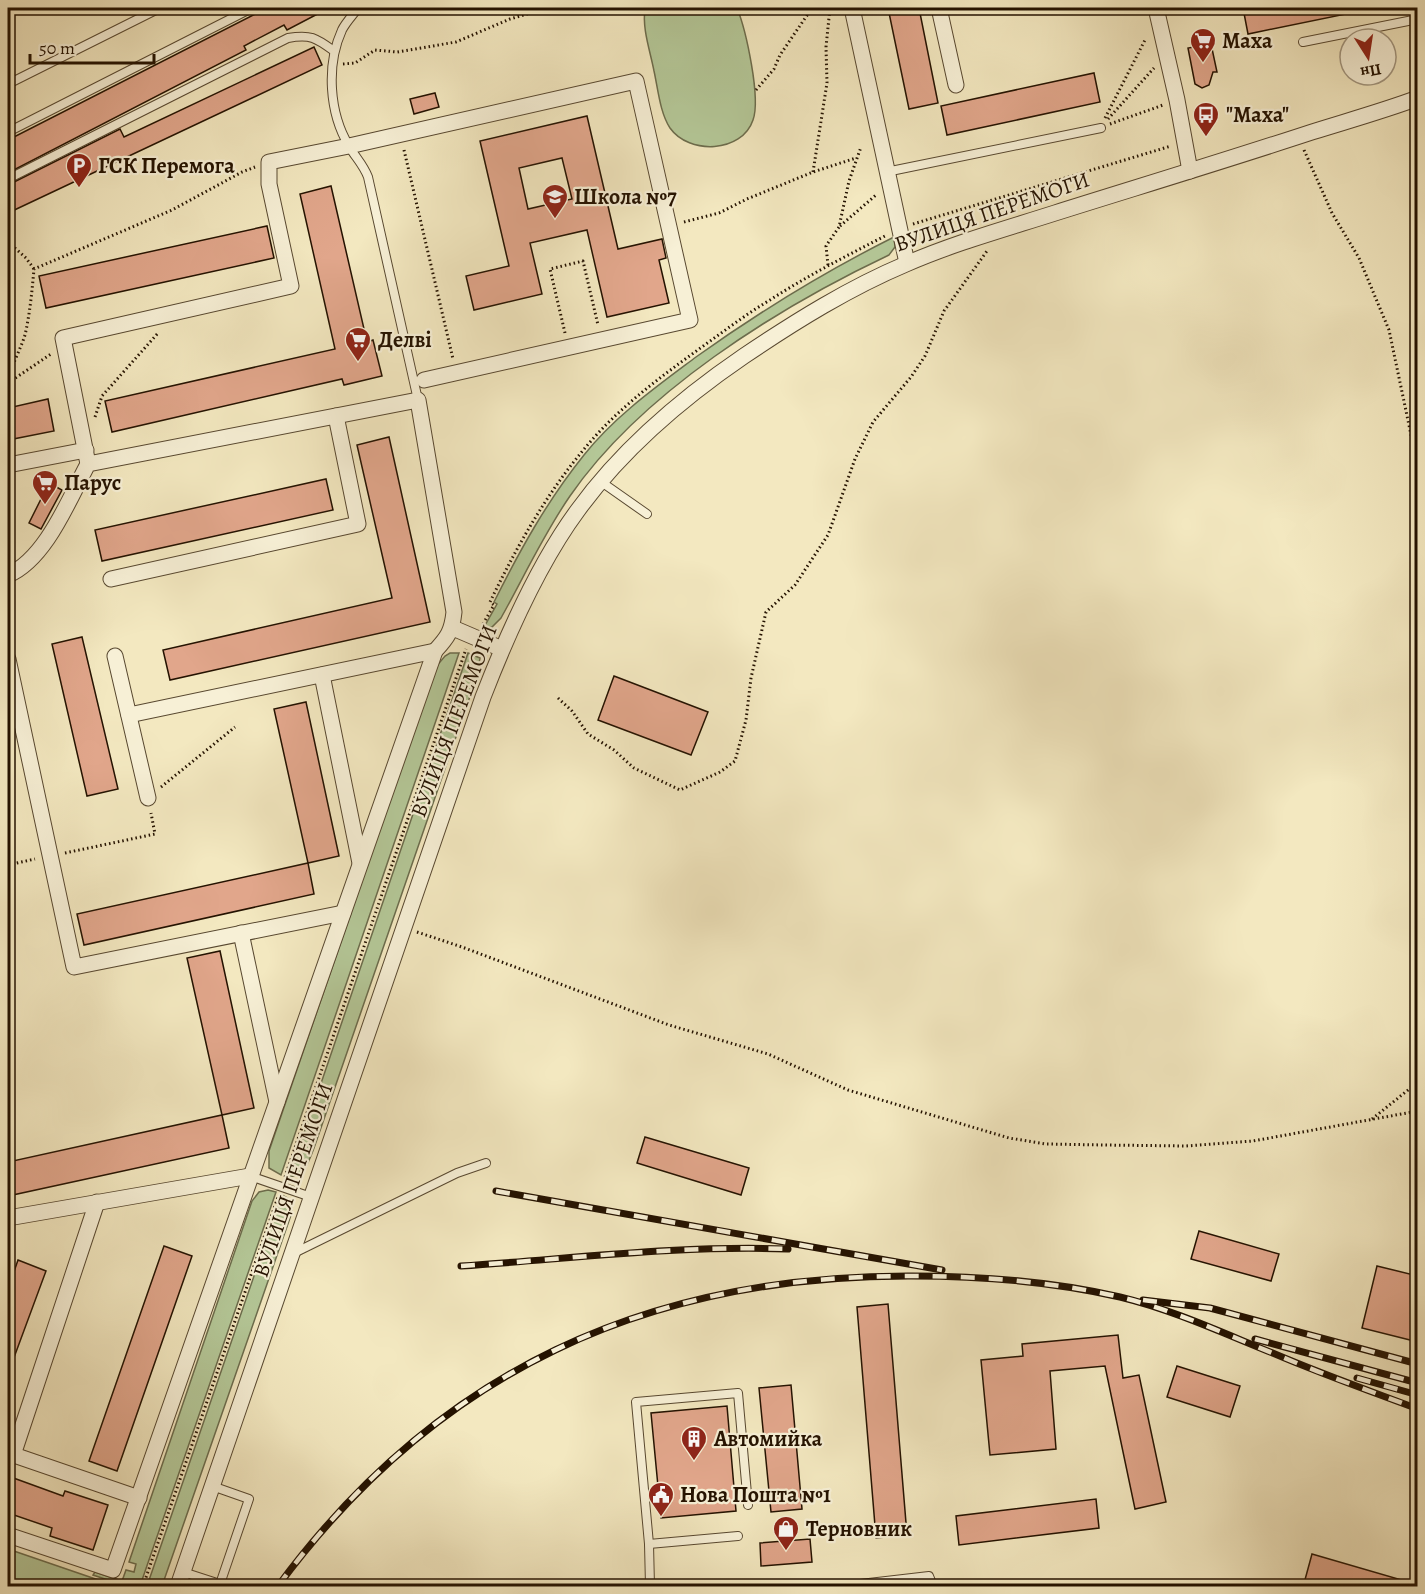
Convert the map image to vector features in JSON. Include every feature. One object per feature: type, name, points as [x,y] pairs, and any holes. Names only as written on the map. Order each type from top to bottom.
[{"type":"street","points":[[852,8],[907,263]]},
{"type":"street","points":[[939,8],[956,85]]},
{"type":"street","points":[[1157,11],[1190,171]]},
{"type":"street","points":[[8,575],[21,569],[33,559],[44,545],[86,451],[63,338],[291,286],[269,184],[269,162],[636,81],[690,320],[424,380]]},
{"type":"street","name":"ВУЛИЦЯ ПЕРЕМОГИ","points":[[181,1579],[483,697],[502,649],[557,543],[600,481],[651,428],[717,375],[778,333],[839,296],[907,263],[951,246],[1418,98]]},
{"type":"street","points":[[8,465],[86,451],[336,416],[418,400],[454,612],[453,628],[435,651],[113,1569],[8,1535]]},
{"type":"street","points":[[111,579],[358,524],[336,416]]},
{"type":"street","points":[[453,628],[502,649]]},
{"type":"street","points":[[129,715],[435,651]]},
{"type":"street","points":[[115,656],[148,798]]},
{"type":"street","points":[[8,659],[74,967],[343,913]]},
{"type":"street","points":[[322,675],[360,863]]},
{"type":"street","points":[[242,933],[277,1102]]},
{"type":"street","points":[[8,1218],[250,1176]]},
{"type":"street","points":[[97,1202],[10,1454],[139,1498]]},
{"type":"lane","points":[[8,84],[160,8]]},
{"type":"lane","points":[[8,132],[252,8]]},
{"type":"lane","points":[[358,8],[343,28],[334,51],[332,63],[336,119],[368,177],[418,400]]},
{"type":"lane","points":[[1303,42],[1418,20]]},
{"type":"lane","points":[[8,179],[288,38],[304,35],[316,38],[334,51]]},
{"type":"lane","points":[[888,178],[1101,128]]},
{"type":"lane","points":[[600,481],[647,514]]},
{"type":"lane","points":[[291,1254],[457,1173],[486,1163]]},
{"type":"lane","points":[[250,1176],[311,1197]]},
{"type":"lane","points":[[650,1587],[649,1544],[636,1402],[738,1394],[748,1504]]},
{"type":"lane","points":[[181,1579],[220,1584],[246,1509],[249,1499],[212,1486]]},
{"type":"lane","points":[[649,1544],[738,1536]]},
{"type":"lane","points":[[843,1587],[929,1576],[933,1587]]},
{"type":"path","points":[[332,63],[347,65],[355,63],[375,50],[397,52],[456,42],[510,19],[547,8]]},
{"type":"path","points":[[756,90],[774,69],[780,55],[812,8]]},
{"type":"path","points":[[813,172],[827,83],[826,47],[830,8]]},
{"type":"path","points":[[1101,128],[1157,11]]},
{"type":"path","points":[[1101,128],[1167,54]]},
{"type":"path","points":[[1101,128],[1177,100]]},
{"type":"path","points":[[400,133],[454,362]]},
{"type":"path","points":[[1299,136],[1332,213],[1359,258],[1389,330],[1418,468]]},
{"type":"path","points":[[143,1587],[463,657],[494,605],[490,602],[513,554],[552,490],[592,440],[624,408],[679,363],[768,300],[828,265],[899,228],[1185,142]]},
{"type":"path","points":[[839,227],[856,158],[861,147]]},
{"type":"path","points":[[670,225],[719,213],[813,172],[856,158]]},
{"type":"path","points":[[34,270],[172,210],[242,172],[269,162]]},
{"type":"path","points":[[828,265],[826,246],[839,227],[888,178]]},
{"type":"path","points":[[558,698],[572,711],[588,734],[614,750],[634,768],[680,790],[720,772],[735,761],[746,720],[751,678],[766,612],[795,585],[828,535],[855,459],[873,422],[920,363],[944,311],[982,259],[998,231]]},
{"type":"path","points":[[8,242],[26,258],[34,270],[24,337],[11,367],[8,383],[64,346]]},
{"type":"path","points":[[566,336],[550,269],[561,266],[583,261],[599,328]]},
{"type":"path","points":[[86,451],[102,396],[176,312]]},
{"type":"path","points":[[8,865],[155,834],[148,798],[235,727]]},
{"type":"path","points":[[404,928],[669,1025],[768,1054],[848,1090],[1009,1138],[1046,1144],[1186,1146],[1253,1141],[1418,1111]]},
{"type":"path","points":[[1371,1119],[1418,1082]]},
{"type":"green space","points":[[645,8],[737,8],[748,47],[755,96],[753,120],[747,131],[738,139],[727,144],[702,146],[689,143],[670,128],[662,108],[647,40]]},
{"type":"green space","points":[[894,237],[895,247],[889,255],[846,276],[758,327],[673,388],[634,422],[599,458],[570,496],[542,541],[501,618],[492,627],[483,629],[497,604],[494,602],[546,508],[584,455],[609,427],[666,379],[744,324],[817,278]]},
{"type":"green space","points":[[450,653],[459,653],[281,1175],[269,1168],[269,1151],[435,668]]},
{"type":"green space","points":[[468,653],[480,658],[477,676],[314,1148],[303,1170],[289,1177]]},
{"type":"green space","points":[[268,1190],[276,1192],[140,1586],[126,1586],[93,1575],[95,1572],[122,1581],[126,1570],[134,1572],[136,1564],[129,1562],[252,1201],[259,1192]]},
{"type":"green space","points":[[282,1195],[289,1199],[291,1215],[162,1586],[147,1586]]},
{"type":"green space","points":[[8,1549],[116,1586],[8,1586]]},
{"type":"building","points":[[267,8],[329,8],[287,30],[284,25],[244,46],[246,50],[8,173],[8,140]]},
{"type":"building","points":[[888,8],[919,8],[938,103],[909,109]]},
{"type":"building","points":[[1243,8],[1345,8],[1346,14],[1248,34]]},
{"type":"building","name":"Маха","points":[[1211,44],[1217,72],[1213,72],[1209,85],[1202,88],[1195,84],[1188,48]]},
{"type":"building","points":[[314,47],[322,65],[8,213],[8,185],[120,129],[124,137]]},
{"type":"building","points":[[1094,73],[1100,102],[947,135],[941,106]]},
{"type":"building","points":[[435,93],[439,107],[414,114],[410,99]]},
{"type":"building","name":"Школа №7","points":[[587,116],[618,249],[662,239],[666,258],[659,260],[669,303],[607,317],[587,230],[530,243],[542,294],[474,310],[466,276],[509,266],[480,141]],"holes":[[[562,158],[572,199],[528,209],[519,168]]]},
{"type":"building","points":[[331,186],[367,342],[373,340],[382,376],[344,385],[342,379],[112,432],[105,401],[335,349],[300,194]]},
{"type":"building","points":[[267,226],[274,258],[46,308],[39,276]]},
{"type":"building","points":[[48,399],[54,431],[8,440],[8,408]]},
{"type":"building","points":[[389,437],[430,622],[170,680],[163,650],[392,598],[357,445]]},
{"type":"building","points":[[326,479],[333,510],[102,561],[95,530]]},
{"type":"building","name":"Парус","points":[[49,483],[62,490],[41,529],[29,523]]},
{"type":"building","points":[[82,637],[118,789],[87,796],[52,644]]},
{"type":"building","points":[[614,676],[708,712],[691,755],[598,720]]},
{"type":"building","points":[[306,702],[339,856],[308,863],[274,709]]},
{"type":"building","points":[[308,863],[314,894],[84,945],[77,914]]},
{"type":"building","points":[[220,951],[254,1108],[222,1115],[187,958]]},
{"type":"building","points":[[222,1115],[229,1148],[8,1196],[8,1162]]},
{"type":"building","points":[[645,1137],[749,1168],[741,1195],[637,1163]]},
{"type":"building","points":[[1199,1231],[1279,1254],[1271,1281],[1191,1259]]},
{"type":"building","points":[[164,1246],[192,1256],[117,1471],[89,1461]]},
{"type":"building","points":[[18,1260],[46,1271],[8,1371],[8,1289]]},
{"type":"building","points":[[1377,1266],[1418,1276],[1418,1342],[1362,1328]]},
{"type":"building","points":[[888,1304],[907,1535],[876,1538],[857,1307]]},
{"type":"building","points":[[1118,1335],[1123,1378],[1139,1375],[1166,1502],[1135,1509],[1105,1366],[1050,1371],[1056,1449],[990,1455],[981,1360],[1023,1356],[1022,1344]]},
{"type":"building","points":[[1177,1366],[1240,1386],[1230,1417],[1167,1397]]},
{"type":"building","points":[[791,1385],[802,1509],[771,1512],[759,1388]]},
{"type":"building","name":"Автомийка","points":[[727,1406],[736,1511],[661,1518],[651,1413]]},
{"type":"building","points":[[8,1476],[63,1496],[65,1491],[108,1505],[93,1550],[50,1536],[52,1528],[8,1513]]},
{"type":"building","points":[[1096,1499],[1099,1528],[959,1545],[956,1516]]},
{"type":"building","name":"Терновник","points":[[810,1539],[812,1562],[761,1566],[760,1543]]},
{"type":"building","points":[[1312,1554],[1412,1583],[1412,1587],[1303,1587]]},
{"type":"railway","points":[[496,1191],[942,1270]]},
{"type":"railway","points":[[461,1266],[624,1253],[706,1249],[788,1249]]},
{"type":"railway","points":[[278,1586],[340,1511],[407,1447],[479,1393],[555,1350],[637,1317],[724,1294],[815,1280],[912,1276],[964,1277],[1070,1287],[1120,1297],[1160,1309],[1418,1409]]},
{"type":"railway","points":[[1143,1300],[1210,1308],[1418,1364]]},
{"type":"railway","points":[[1255,1339],[1418,1383]]},
{"type":"railway","points":[[1357,1378],[1418,1395]]},
{"type":"place","name":"Маха","points":[[1203,64]]},
{"type":"place","name":"\"Маха\"","points":[[1206,138]]},
{"type":"place","name":"ГСК Перемога","points":[[79,189]]},
{"type":"place","name":"Школа №7","points":[[555,220]]},
{"type":"place","name":"Делві","points":[[358,363]]},
{"type":"place","name":"Парус","points":[[45,506]]},
{"type":"place","name":"Автомийка","points":[[694,1462]]},
{"type":"place","name":"Нова Пошта №1","points":[[661,1518]]},
{"type":"place","name":"Терновник","points":[[786,1552]]}]
